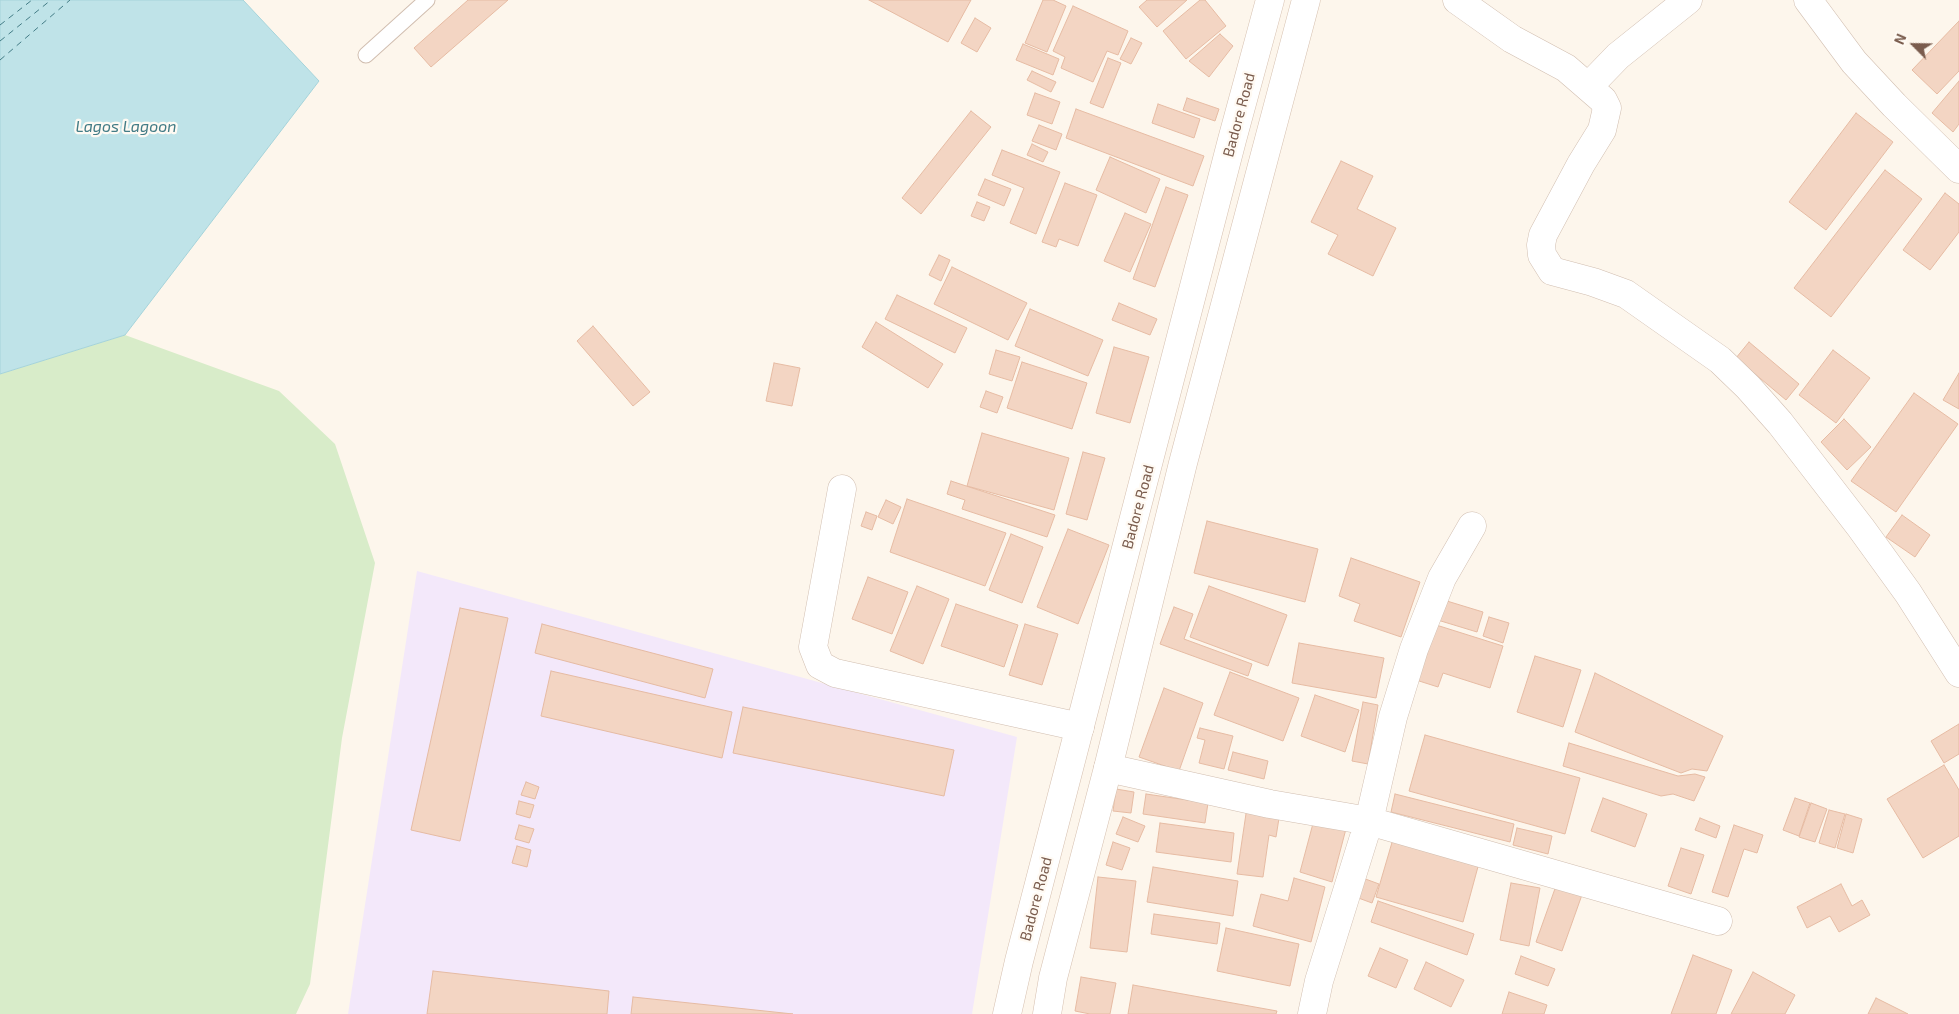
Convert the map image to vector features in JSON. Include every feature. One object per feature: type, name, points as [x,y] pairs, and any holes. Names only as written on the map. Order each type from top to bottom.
[{"type":"street","name":"Badore Road","points":[[1007,1014],[1019,961],[1270,0]]},
{"type":"street","points":[[1047,1014],[1053,978],[1108,768],[1185,454],[1306,0]]},
{"type":"street","points":[[1457,0],[1512,39],[1566,68],[1603,100],[1607,108],[1602,130],[1581,164],[1543,235],[1541,245],[1546,263],[1552,271],[1593,282],[1626,294],[1720,360],[1748,387],[1780,423],[1861,528],[1908,593],[1959,673]]},
{"type":"street","points":[[1588,87],[1618,56],[1688,0]]},
{"type":"street","points":[[1808,0],[1854,62],[1894,105],[1959,169]]},
{"type":"street","points":[[842,489],[814,648],[820,665],[835,673],[1080,727]]},
{"type":"street","points":[[1312,1014],[1319,981],[1369,821],[1393,717],[1414,649],[1442,578],[1472,526]]},
{"type":"street","points":[[1108,768],[1270,804],[1369,821],[1718,921]]},
{"type":"lane","points":[[366,55],[427,0]]},
{"type":"shaded area","points":[[417,571],[1017,737],[972,1014],[348,1014]]},
{"type":"green space","points":[[125,335],[279,391],[335,444],[375,563],[342,738],[310,984],[296,1014],[0,1014],[0,374]]},
{"type":"water","name":"Lagos Lagoon","points":[[0,0],[243,0],[319,81],[125,335],[0,374]]},
{"type":"building","points":[[468,0],[508,0],[431,67],[414,48]]},
{"type":"building","points":[[869,0],[971,0],[948,42]]},
{"type":"building","points":[[1043,0],[1053,0],[1066,6],[1047,52],[1025,43]]},
{"type":"building","points":[[1147,0],[1187,0],[1157,27],[1139,7]]},
{"type":"building","points":[[1200,0],[1205,0],[1226,26],[1186,59],[1163,31]]},
{"type":"building","points":[[1073,6],[1128,31],[1118,55],[1107,51],[1093,82],[1061,68],[1065,57],[1053,51]]},
{"type":"building","points":[[975,18],[991,28],[977,52],[961,43]]},
{"type":"building","points":[[1959,21],[1959,71],[1937,94],[1912,70]]},
{"type":"building","points":[[1220,34],[1233,46],[1209,77],[1189,61]]},
{"type":"building","points":[[1131,38],[1142,43],[1131,64],[1120,59]]},
{"type":"building","points":[[1023,44],[1059,59],[1053,75],[1016,60]]},
{"type":"building","points":[[1108,58],[1121,63],[1103,108],[1090,103]]},
{"type":"building","points":[[1032,71],[1056,82],[1051,92],[1027,80]]},
{"type":"building","points":[[1959,81],[1959,124],[1953,132],[1932,113]]},
{"type":"building","points":[[1035,93],[1060,102],[1052,124],[1027,115]]},
{"type":"building","points":[[1187,98],[1219,109],[1215,121],[1183,110]]},
{"type":"building","points":[[1158,104],[1200,119],[1194,138],[1152,123]]},
{"type":"building","points":[[1076,109],[1204,156],[1193,186],[1066,138]]},
{"type":"building","points":[[971,111],[991,127],[921,214],[902,198]]},
{"type":"building","points":[[1856,113],[1893,142],[1826,230],[1789,202]]},
{"type":"building","points":[[1039,125],[1062,134],[1056,150],[1032,141]]},
{"type":"building","points":[[1032,144],[1048,152],[1043,162],[1027,155]]},
{"type":"building","points":[[1002,150],[1060,172],[1036,234],[1010,223],[1024,188],[992,175]]},
{"type":"building","points":[[1110,157],[1160,179],[1146,213],[1096,190]]},
{"type":"building","points":[[1341,161],[1373,176],[1357,209],[1396,228],[1373,276],[1328,254],[1338,235],[1311,222]]},
{"type":"building","points":[[1885,170],[1922,199],[1831,317],[1794,288]]},
{"type":"building","points":[[985,179],[1011,189],[1004,206],[978,195]]},
{"type":"building","points":[[1065,183],[1097,195],[1078,246],[1059,239],[1056,247],[1042,242]]},
{"type":"building","points":[[1166,187],[1188,195],[1155,287],[1133,279]]},
{"type":"building","points":[[1945,193],[1959,204],[1959,232],[1930,270],[1903,250]]},
{"type":"building","points":[[977,202],[990,207],[984,221],[971,216]]},
{"type":"building","points":[[1125,213],[1151,224],[1130,272],[1104,261]]},
{"type":"building","points":[[939,255],[950,260],[941,281],[929,275]]},
{"type":"building","points":[[952,267],[1027,303],[1008,340],[934,304]]},
{"type":"building","points":[[897,295],[967,328],[955,353],[885,319]]},
{"type":"building","points":[[1119,303],[1157,319],[1150,335],[1112,320]]},
{"type":"building","points":[[1030,309],[1103,340],[1088,376],[1015,346]]},
{"type":"building","points":[[876,322],[943,364],[928,388],[862,347]]},
{"type":"building","points":[[593,326],[650,392],[633,406],[577,341]]},
{"type":"building","points":[[1749,342],[1799,384],[1786,400],[1736,358]]},
{"type":"building","points":[[1114,347],[1149,357],[1130,423],[1096,413]]},
{"type":"building","points":[[996,350],[1020,357],[1012,381],[989,374]]},
{"type":"building","points":[[1833,350],[1870,378],[1836,423],[1799,395]]},
{"type":"building","points":[[1022,362],[1087,383],[1072,429],[1007,408]]},
{"type":"building","points":[[774,363],[800,368],[792,406],[766,401]]},
{"type":"building","points":[[1959,373],[1959,409],[1943,400]]},
{"type":"building","points":[[986,391],[1003,397],[997,413],[980,407]]},
{"type":"building","points":[[1914,393],[1958,424],[1896,512],[1851,481]]},
{"type":"building","points":[[1844,419],[1871,447],[1847,470],[1821,442]]},
{"type":"building","points":[[982,433],[1069,458],[1054,510],[967,486]]},
{"type":"building","points":[[1083,452],[1105,458],[1087,520],[1066,514]]},
{"type":"building","points":[[951,481],[1055,515],[1047,537],[962,509],[965,500],[947,494]]},
{"type":"building","points":[[907,499],[1006,533],[985,586],[890,552]]},
{"type":"building","points":[[886,500],[901,507],[893,524],[878,517]]},
{"type":"building","points":[[866,512],[877,516],[872,530],[861,526]]},
{"type":"building","points":[[1902,515],[1930,535],[1915,557],[1886,537]]},
{"type":"building","points":[[1207,521],[1318,549],[1305,602],[1194,573]]},
{"type":"building","points":[[1068,529],[1109,545],[1078,624],[1037,607]]},
{"type":"building","points":[[1011,534],[1043,547],[1022,603],[989,590]]},
{"type":"building","points":[[1351,558],[1420,582],[1401,637],[1354,621],[1360,604],[1339,596]]},
{"type":"building","points":[[868,577],[908,592],[892,634],[852,619]]},
{"type":"building","points":[[917,586],[949,599],[923,664],[890,651]]},
{"type":"building","points":[[1209,586],[1287,615],[1268,666],[1190,637]]},
{"type":"building","points":[[1437,598],[1483,612],[1477,632],[1431,618]]},
{"type":"building","points":[[956,604],[1018,625],[1004,667],[941,646]]},
{"type":"building","points":[[1174,607],[1193,614],[1184,639],[1252,664],[1248,676],[1160,644]]},
{"type":"building","points":[[460,608],[508,618],[460,841],[411,830]]},
{"type":"building","points":[[1489,617],[1509,623],[1503,643],[1483,636]]},
{"type":"building","points":[[542,624],[713,669],[705,698],[535,653]]},
{"type":"building","points":[[1025,624],[1058,634],[1042,685],[1009,675]]},
{"type":"building","points":[[1433,624],[1503,646],[1490,688],[1443,673],[1438,687],[1416,680]]},
{"type":"building","points":[[1299,643],[1384,658],[1376,698],[1292,683]]},
{"type":"building","points":[[1535,656],[1581,670],[1563,727],[1517,712]]},
{"type":"building","points":[[551,671],[732,712],[722,758],[541,716]]},
{"type":"building","points":[[1230,672],[1299,698],[1283,741],[1214,715]]},
{"type":"building","points":[[1595,673],[1723,736],[1707,771],[1692,769],[1681,773],[1575,732]]},
{"type":"building","points":[[1164,688],[1203,703],[1179,771],[1139,757]]},
{"type":"building","points":[[1315,695],[1359,710],[1345,752],[1301,736]]},
{"type":"building","points":[[1363,702],[1378,705],[1368,764],[1352,761]]},
{"type":"building","points":[[743,707],[954,750],[944,796],[733,753]]},
{"type":"building","points":[[1959,724],[1959,754],[1944,763],[1931,741]]},
{"type":"building","points":[[1200,728],[1233,736],[1224,769],[1199,763],[1205,740],[1197,738]]},
{"type":"building","points":[[1425,735],[1580,778],[1565,834],[1409,791]]},
{"type":"building","points":[[1569,743],[1678,776],[1695,774],[1705,777],[1694,801],[1673,794],[1661,796],[1563,766]]},
{"type":"building","points":[[1233,752],[1268,761],[1264,779],[1228,770]]},
{"type":"building","points":[[1944,765],[1959,790],[1959,836],[1923,858],[1887,799]]},
{"type":"building","points":[[526,782],[539,787],[535,799],[521,795]]},
{"type":"building","points":[[1116,789],[1134,792],[1131,813],[1113,811]]},
{"type":"building","points":[[1146,794],[1208,803],[1205,823],[1143,814]]},
{"type":"building","points":[[1395,794],[1514,824],[1510,842],[1391,812]]},
{"type":"building","points":[[1603,798],[1647,814],[1635,847],[1591,831]]},
{"type":"building","points":[[1795,798],[1810,803],[1799,836],[1783,830]]},
{"type":"building","points":[[519,801],[534,805],[530,818],[516,814]]},
{"type":"building","points":[[1811,803],[1827,809],[1815,842],[1799,837]]},
{"type":"building","points":[[1247,807],[1280,812],[1276,837],[1269,835],[1263,877],[1237,874]]},
{"type":"building","points":[[1829,810],[1845,814],[1835,848],[1819,843]]},
{"type":"building","points":[[1846,814],[1862,819],[1853,853],[1837,848]]},
{"type":"building","points":[[1315,816],[1347,825],[1332,882],[1300,872]]},
{"type":"building","points":[[1123,817],[1145,826],[1138,842],[1116,834]]},
{"type":"building","points":[[1700,818],[1720,826],[1716,838],[1695,830]]},
{"type":"building","points":[[1160,823],[1234,833],[1231,862],[1156,852]]},
{"type":"building","points":[[519,825],[534,829],[529,843],[515,839]]},
{"type":"building","points":[[1734,825],[1763,835],[1757,853],[1744,849],[1728,897],[1712,892]]},
{"type":"building","points":[[1517,828],[1552,836],[1548,854],[1513,845]]},
{"type":"building","points":[[1393,839],[1479,863],[1463,922],[1376,897]]},
{"type":"building","points":[[1113,842],[1130,848],[1122,870],[1106,865]]},
{"type":"building","points":[[517,846],[531,850],[527,867],[512,863]]},
{"type":"building","points":[[1681,848],[1704,855],[1691,894],[1668,886]]},
{"type":"building","points":[[1153,867],[1238,881],[1233,916],[1147,902]]},
{"type":"building","points":[[1098,877],[1136,881],[1127,952],[1090,948]]},
{"type":"building","points":[[1360,877],[1379,884],[1372,903],[1353,896]]},
{"type":"building","points":[[1294,878],[1325,887],[1311,942],[1253,926],[1261,894],[1288,901]]},
{"type":"building","points":[[1511,883],[1540,888],[1529,946],[1500,940]]},
{"type":"building","points":[[1557,883],[1583,892],[1562,951],[1536,942]]},
{"type":"building","points":[[1841,884],[1852,906],[1862,900],[1870,915],[1839,932],[1830,916],[1807,928],[1797,907]]},
{"type":"building","points":[[1378,901],[1474,934],[1467,955],[1371,922]]},
{"type":"building","points":[[1154,914],[1220,923],[1217,944],[1151,934]]},
{"type":"building","points":[[1226,928],[1299,944],[1290,986],[1217,971]]},
{"type":"building","points":[[1380,948],[1408,960],[1396,988],[1368,976]]},
{"type":"building","points":[[1693,955],[1732,970],[1716,1014],[1671,1014]]},
{"type":"building","points":[[1521,956],[1555,969],[1548,986],[1515,974]]},
{"type":"building","points":[[1426,962],[1464,980],[1451,1007],[1414,989]]},
{"type":"building","points":[[433,971],[609,991],[607,1014],[427,1014]]},
{"type":"building","points":[[1753,972],[1795,995],[1785,1014],[1731,1014]]},
{"type":"building","points":[[1081,977],[1116,983],[1110,1014],[1090,1014],[1075,1011]]},
{"type":"building","points":[[1133,985],[1277,1011],[1276,1014],[1128,1014]]},
{"type":"building","points":[[1509,992],[1547,1005],[1544,1014],[1502,1014]]},
{"type":"building","points":[[633,997],[793,1014],[631,1014]]},
{"type":"building","points":[[1876,998],[1908,1014],[1868,1014]]},
{"type":"ferry route","points":[[0,25],[32,0]]},
{"type":"ferry route","points":[[0,41],[51,0]]},
{"type":"ferry route","points":[[0,60],[70,0]]}]
